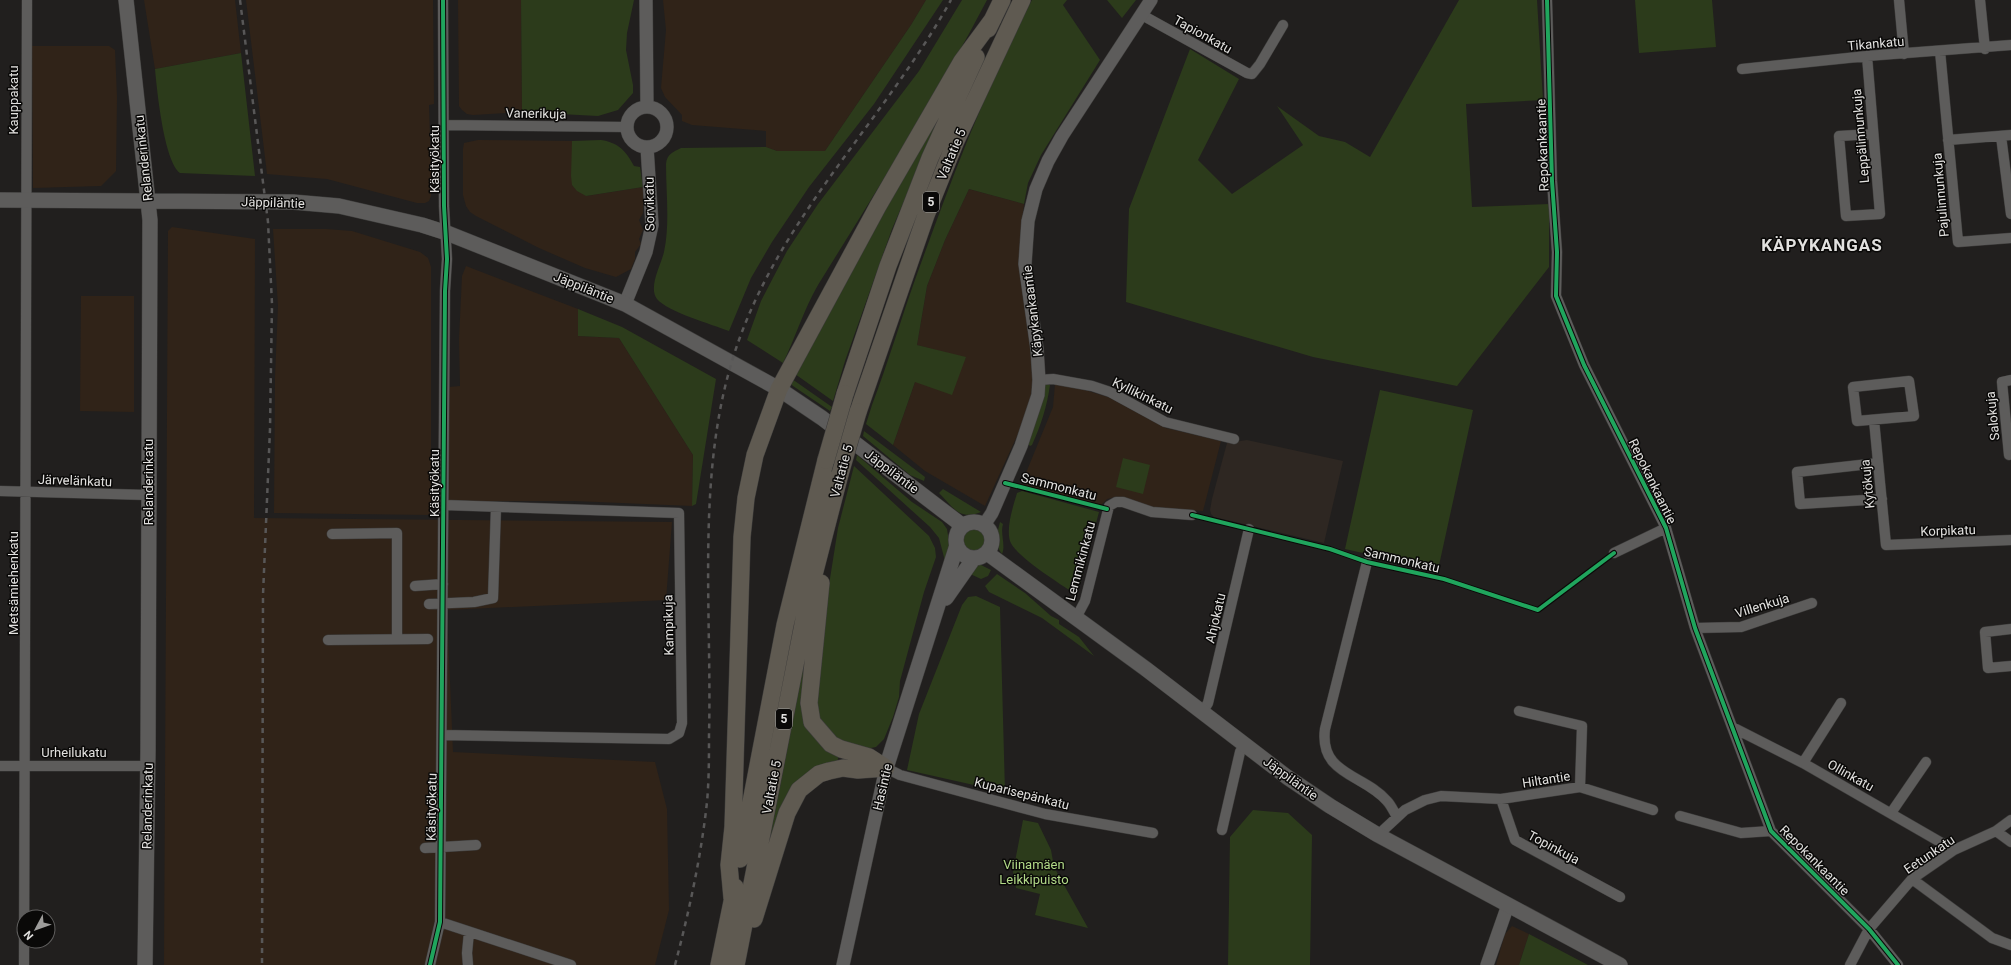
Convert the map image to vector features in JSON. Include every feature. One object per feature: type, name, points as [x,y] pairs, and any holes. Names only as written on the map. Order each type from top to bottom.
[{"type":"highway","name":"Valtatie 5","points":[[719,965],[785,625],[826,460],[845,394],[888,266],[930,158],[1002,0]]},
{"type":"highway","name":"Valtatie 5","points":[[737,965],[789,690],[809,594],[840,474],[858,412],[926,215],[955,143],[1022,0]]},
{"type":"highway","points":[[732,898],[729,865],[733,827],[742,538],[746,498],[756,455],[779,389],[878,206],[962,61],[993,19]]},
{"type":"highway","points":[[824,537],[819,605],[811,674],[809,703],[810,713],[816,729],[831,744],[869,757],[886,768]]},
{"type":"highway","points":[[737,965],[768,879],[785,820],[799,790],[819,774],[843,768],[858,770],[886,768]]},
{"type":"main road","name":"Relanderinkatu","points":[[126,0],[150,220],[145,965]]},
{"type":"main road","name":"Jäppiläntie","points":[[0,200],[293,202],[339,206],[422,225],[447,233],[625,304],[779,389],[822,418],[963,526]]},
{"type":"main road","points":[[972,522],[984,525],[988,528],[992,537],[991,546],[980,556],[963,554],[957,544],[957,534],[963,526],[972,522]]},
{"type":"main road","name":"Hasintie","points":[[886,768],[908,694],[937,612],[957,544]]},
{"type":"main road","name":"Jäppiläntie","points":[[980,556],[1076,618],[1203,711],[1287,777],[1378,835],[1620,965]]},
{"type":"main road","name":"Hasintie","points":[[937,612],[980,556]]},
{"type":"street","name":"Kauppakatu","points":[[27,0],[27,201]]},
{"type":"street","name":"Käsityökatu","points":[[430,965],[440,922],[445,292],[447,259],[447,233],[444,206],[443,0]]},
{"type":"street","points":[[646,0],[647,107]]},
{"type":"street","name":"Käpykankaantie","points":[[984,525],[992,513],[1023,438],[1034,408],[1039,380],[1037,349],[1025,264],[1028,221],[1036,189],[1048,160],[1062,136],[1151,0]]},
{"type":"street","name":"Repokankaantie","points":[[1547,0],[1552,181],[1557,252],[1556,296],[1584,365],[1666,528],[1695,628],[1771,831],[1869,929],[1898,965]]},
{"type":"street","points":[[1899,0],[1904,54]]},
{"type":"street","points":[[1980,0],[1985,48]]},
{"type":"street","name":"Tapionkatu","points":[[1142,15],[1247,73],[1252,74],[1260,64],[1283,25]]},
{"type":"street","name":"Tikankatu","points":[[1742,69],[1867,56],[2011,45]]},
{"type":"street","name":"Pajulinnunkuja","points":[[1940,51],[1958,242],[2011,238]]},
{"type":"street","name":"Leppälinnunkuja","points":[[1867,56],[1880,214],[1846,216],[1839,136],[1873,134]]},
{"type":"street","points":[[641,107],[647,107],[659,110],[667,121],[668,127],[663,139],[653,146],[647,147],[641,146],[631,139],[627,127],[631,115],[641,107]]},
{"type":"street","name":"Vanerikuja","points":[[444,125],[627,127]]},
{"type":"street","name":"Pajulinnunkuja","points":[[1948,140],[2006,135],[2011,214]]},
{"type":"street","name":"Sorvikatu","points":[[625,304],[646,252],[652,225],[647,147]]},
{"type":"street","name":"Metsämiehenkatu","points":[[24,965],[27,201]]},
{"type":"street","name":"Kyllikinkatu","points":[[1039,380],[1053,379],[1092,386],[1110,392],[1165,422],[1234,439]]},
{"type":"street","name":"Salokuja","points":[[2011,380],[2002,382],[2009,455],[2011,454]]},
{"type":"street","points":[[1908,381],[1914,416],[1874,420],[1857,421],[1853,387],[1908,381]]},
{"type":"street","name":"Kytökuja","points":[[1874,420],[1886,545]]},
{"type":"street","points":[[1878,463],[1797,472],[1800,504],[1882,499]]},
{"type":"street","name":"Järvelänkatu","points":[[0,491],[148,495]]},
{"type":"street","name":"Sammonkatu","points":[[1107,509],[1112,503],[1123,502],[1152,512],[1192,515]]},
{"type":"street","name":"Kampikuja","points":[[442,735],[669,738],[679,733],[682,723],[680,513],[444,505]]},
{"type":"street","points":[[429,604],[443,602],[474,602],[493,598],[496,507]]},
{"type":"street","name":"Lemmikinkatu","points":[[1076,618],[1085,601],[1107,509]]},
{"type":"street","points":[[1614,553],[1666,528]]},
{"type":"street","name":"Ahjokatu","points":[[1203,711],[1208,703],[1250,529]]},
{"type":"street","points":[[332,534],[396,533],[397,638]]},
{"type":"street","name":"Korpikatu","points":[[1886,545],[2011,540]]},
{"type":"street","points":[[1367,562],[1325,729],[1323,743],[1329,758],[1342,771],[1366,785],[1387,801],[1397,817]]},
{"type":"street","points":[[415,586],[443,584]]},
{"type":"street","name":"Villenkuja","points":[[1695,628],[1741,627],[1812,602]]},
{"type":"street","points":[[2011,629],[1984,632],[1988,668],[2011,666]]},
{"type":"street","points":[[328,640],[397,638],[428,639]]},
{"type":"street","points":[[1803,763],[1841,703]]},
{"type":"street","points":[[1519,711],[1582,726],[1580,787]]},
{"type":"street","name":"Ollinkatu","points":[[1732,727],[1803,763],[1954,850]]},
{"type":"street","points":[[1222,830],[1240,752],[1245,744]]},
{"type":"street","points":[[1892,813],[1926,762]]},
{"type":"street","name":"Urheilukatu","points":[[0,766],[147,766]]},
{"type":"street","name":"Kuparisepänkatu","points":[[886,768],[900,775],[1045,814],[1153,833]]},
{"type":"street","name":"Hasintie","points":[[843,965],[886,768]]},
{"type":"street","name":"Hiltantie","points":[[1378,835],[1405,810],[1425,800],[1441,796],[1501,799],[1580,787],[1653,810]]},
{"type":"street","name":"Topinkuja","points":[[1501,799],[1515,840],[1620,897]]},
{"type":"street","points":[[1680,816],[1741,833],[1771,831]]},
{"type":"street","name":"Eetunkatu","points":[[1850,965],[1869,929],[1912,879],[1954,850],[1996,831],[2011,820]]},
{"type":"street","points":[[1996,831],[2011,842]]},
{"type":"street","points":[[424,848],[476,845]]},
{"type":"street","points":[[1912,879],[1992,938],[2011,945]]},
{"type":"street","points":[[1487,965],[1508,905]]},
{"type":"street","points":[[440,922],[572,965]]},
{"type":"street","points":[[468,965],[467,953],[469,932]]},
{"type":"shaded area","points":[[144,0],[235,0],[241,53],[155,69]]},
{"type":"shaded area","points":[[246,0],[433,0],[434,104],[429,105],[431,196],[429,201],[425,203],[417,203],[327,179],[267,174]]},
{"type":"shaded area","points":[[458,0],[521,0],[522,112],[473,115],[467,114],[459,106]]},
{"type":"shaded area","points":[[663,0],[926,0],[911,25],[825,151],[777,151],[766,147],[766,131],[692,125],[682,121],[682,115],[665,97],[661,88],[666,30]]},
{"type":"shaded area","points":[[32,46],[109,46],[115,50],[117,97],[116,171],[101,186],[33,188]]},
{"type":"shaded area","points":[[478,140],[572,141],[572,185],[586,196],[643,187],[643,213],[639,220],[643,230],[639,239],[641,244],[635,252],[635,259],[631,269],[616,277],[585,268],[539,248],[470,212],[466,206],[463,195],[463,149],[464,143]]},
{"type":"shaded area","points":[[969,189],[1024,204],[1021,228],[1032,356],[1033,384],[1030,401],[1022,425],[985,506],[925,471],[893,445],[915,382],[966,358],[917,345],[927,286],[945,240]]},
{"type":"shaded area","points":[[172,227],[255,239],[254,518],[672,522],[666,600],[447,610],[453,752],[655,762],[667,809],[669,910],[655,965],[164,965],[168,231]]},
{"type":"shaded area","points":[[273,229],[326,229],[352,231],[420,252],[428,258],[431,267],[431,515],[274,513],[275,378],[278,306]]},
{"type":"shaded area","points":[[466,266],[578,309],[578,336],[619,338],[693,455],[692,506],[574,501],[449,501],[449,387],[460,386],[459,339],[462,276]]},
{"type":"shaded area","points":[[81,296],[134,296],[134,412],[80,411]]},
{"type":"shaded area","points":[[1055,384],[1078,388],[1108,397],[1166,428],[1221,441],[1203,511],[1156,508],[1115,497],[1107,499],[1101,505],[1021,485],[1053,407]]},
{"type":"shaded area","points":[[1247,440],[1343,461],[1324,543],[1214,517],[1211,514],[1210,510],[1212,499],[1227,443]]},
{"type":"shaded area","points":[[1512,926],[1529,934],[1519,965],[1496,965],[1505,934]]},
{"type":"green space","points":[[521,0],[634,0],[627,33],[626,50],[633,85],[633,93],[618,110],[598,116],[522,112]]},
{"type":"green space","points":[[926,0],[943,0],[874,104],[809,187],[772,242],[751,278],[729,331],[680,313],[657,299],[654,282],[666,241],[666,164],[669,156],[681,148],[766,147],[777,151],[825,151],[911,25]]},
{"type":"green space","points":[[962,0],[987,0],[947,73],[884,179],[818,285],[808,304],[783,363],[747,340],[761,301],[787,251],[818,204],[919,71]]},
{"type":"green space","points":[[1032,0],[1067,0],[1063,5],[1100,60],[1041,155],[1028,183],[1024,204],[969,189],[945,240],[927,286],[917,345],[966,357],[952,395],[915,382],[893,445],[866,424],[916,277],[955,172],[999,68]]},
{"type":"green space","points":[[1107,0],[1136,0],[1122,18]]},
{"type":"green space","points":[[1459,0],[1537,0],[1543,100],[1466,104],[1472,207],[1549,204],[1549,267],[1457,386],[1313,357],[1126,302],[1129,209],[1190,49],[1239,79],[1198,160],[1232,194],[1303,145],[1277,106],[1319,136],[1345,142],[1370,157]]},
{"type":"green space","points":[[1635,0],[1712,0],[1716,47],[1639,53]]},
{"type":"green space","points":[[241,53],[255,176],[180,173],[174,166],[162,124],[155,69]]},
{"type":"green space","points":[[947,101],[892,229],[845,361],[833,401],[795,374],[819,323]]},
{"type":"green space","points":[[601,140],[613,143],[621,148],[634,166],[640,167],[643,187],[586,196],[577,191],[572,185],[571,176],[572,141]]},
{"type":"green space","points":[[578,309],[622,327],[716,379],[696,504],[692,506],[693,455],[619,338],[578,336]]},
{"type":"green space","points":[[792,379],[832,407],[830,411],[793,386],[791,384]]},
{"type":"green space","points":[[1046,384],[1050,385],[1049,393],[1041,423],[1032,445],[1030,446],[1028,444],[1044,386]]},
{"type":"green space","points":[[1380,390],[1473,410],[1438,570],[1345,549]]},
{"type":"green space","points":[[864,431],[925,477],[924,481],[910,475],[863,436]]},
{"type":"green space","points":[[857,455],[912,502],[942,522],[947,529],[950,548],[945,561],[939,538],[930,527],[856,460]]},
{"type":"green space","points":[[1123,458],[1150,465],[1143,494],[1116,487]]},
{"type":"green space","points":[[854,466],[929,536],[935,548],[936,557],[924,592],[900,681],[899,697],[893,717],[884,739],[876,747],[865,749],[853,747],[823,730],[814,700],[816,667],[838,528]]},
{"type":"green space","points":[[943,489],[981,512],[967,515],[957,511],[939,493]]},
{"type":"green space","points":[[1022,491],[1099,512],[1077,595],[1029,562],[1020,554],[1010,541],[1009,523],[1017,493]]},
{"type":"green space","points":[[1000,522],[1003,524],[1002,554],[997,543]]},
{"type":"green space","points":[[973,528],[982,531],[985,540],[982,549],[973,552],[964,549],[961,540],[964,531]]},
{"type":"green space","points":[[977,565],[981,565],[991,570],[988,576],[981,579],[966,572]]},
{"type":"green space","points":[[997,574],[1025,593],[1051,616],[1059,620],[1059,624],[1079,637],[1094,656],[1042,618],[989,592],[985,586]]},
{"type":"green space","points":[[976,596],[1000,607],[1005,792],[907,770],[919,714],[962,605],[968,597]]},
{"type":"green space","points":[[808,643],[803,698],[839,754],[837,763],[810,772],[760,889]]},
{"type":"green space","points":[[1253,810],[1288,813],[1312,835],[1310,965],[1228,965],[1230,837]]},
{"type":"green space","name":"Viinamäen Leikkipuisto","points":[[1023,820],[1038,823],[1051,850],[1054,867],[1088,928],[1035,915],[1040,894],[1016,888],[1013,872]]},
{"type":"green space","points":[[1529,934],[1588,965],[1519,965]]},
{"type":"railway","points":[[240,0],[268,222],[272,304],[270,429],[263,595],[262,965]]},
{"type":"railway","points":[[675,965],[694,884],[707,802],[709,760],[708,550],[710,503],[713,457],[720,412],[730,368],[748,317],[772,268],[799,222],[829,178],[893,91],[951,0]]},
{"type":"cycle path","points":[[430,965],[440,922],[445,291],[447,259],[444,206],[443,0]]},
{"type":"cycle path","points":[[1547,0],[1552,181],[1557,252],[1556,296],[1584,365],[1666,528],[1695,628],[1771,831],[1869,929],[1898,965]]},
{"type":"cycle path","points":[[1005,483],[1107,509]]},
{"type":"cycle path","points":[[1192,515],[1330,549],[1367,562],[1444,579],[1538,610],[1614,553]]},
{"type":"district","name":"KÄPYKANGAS","points":[[1822,245]]}]
